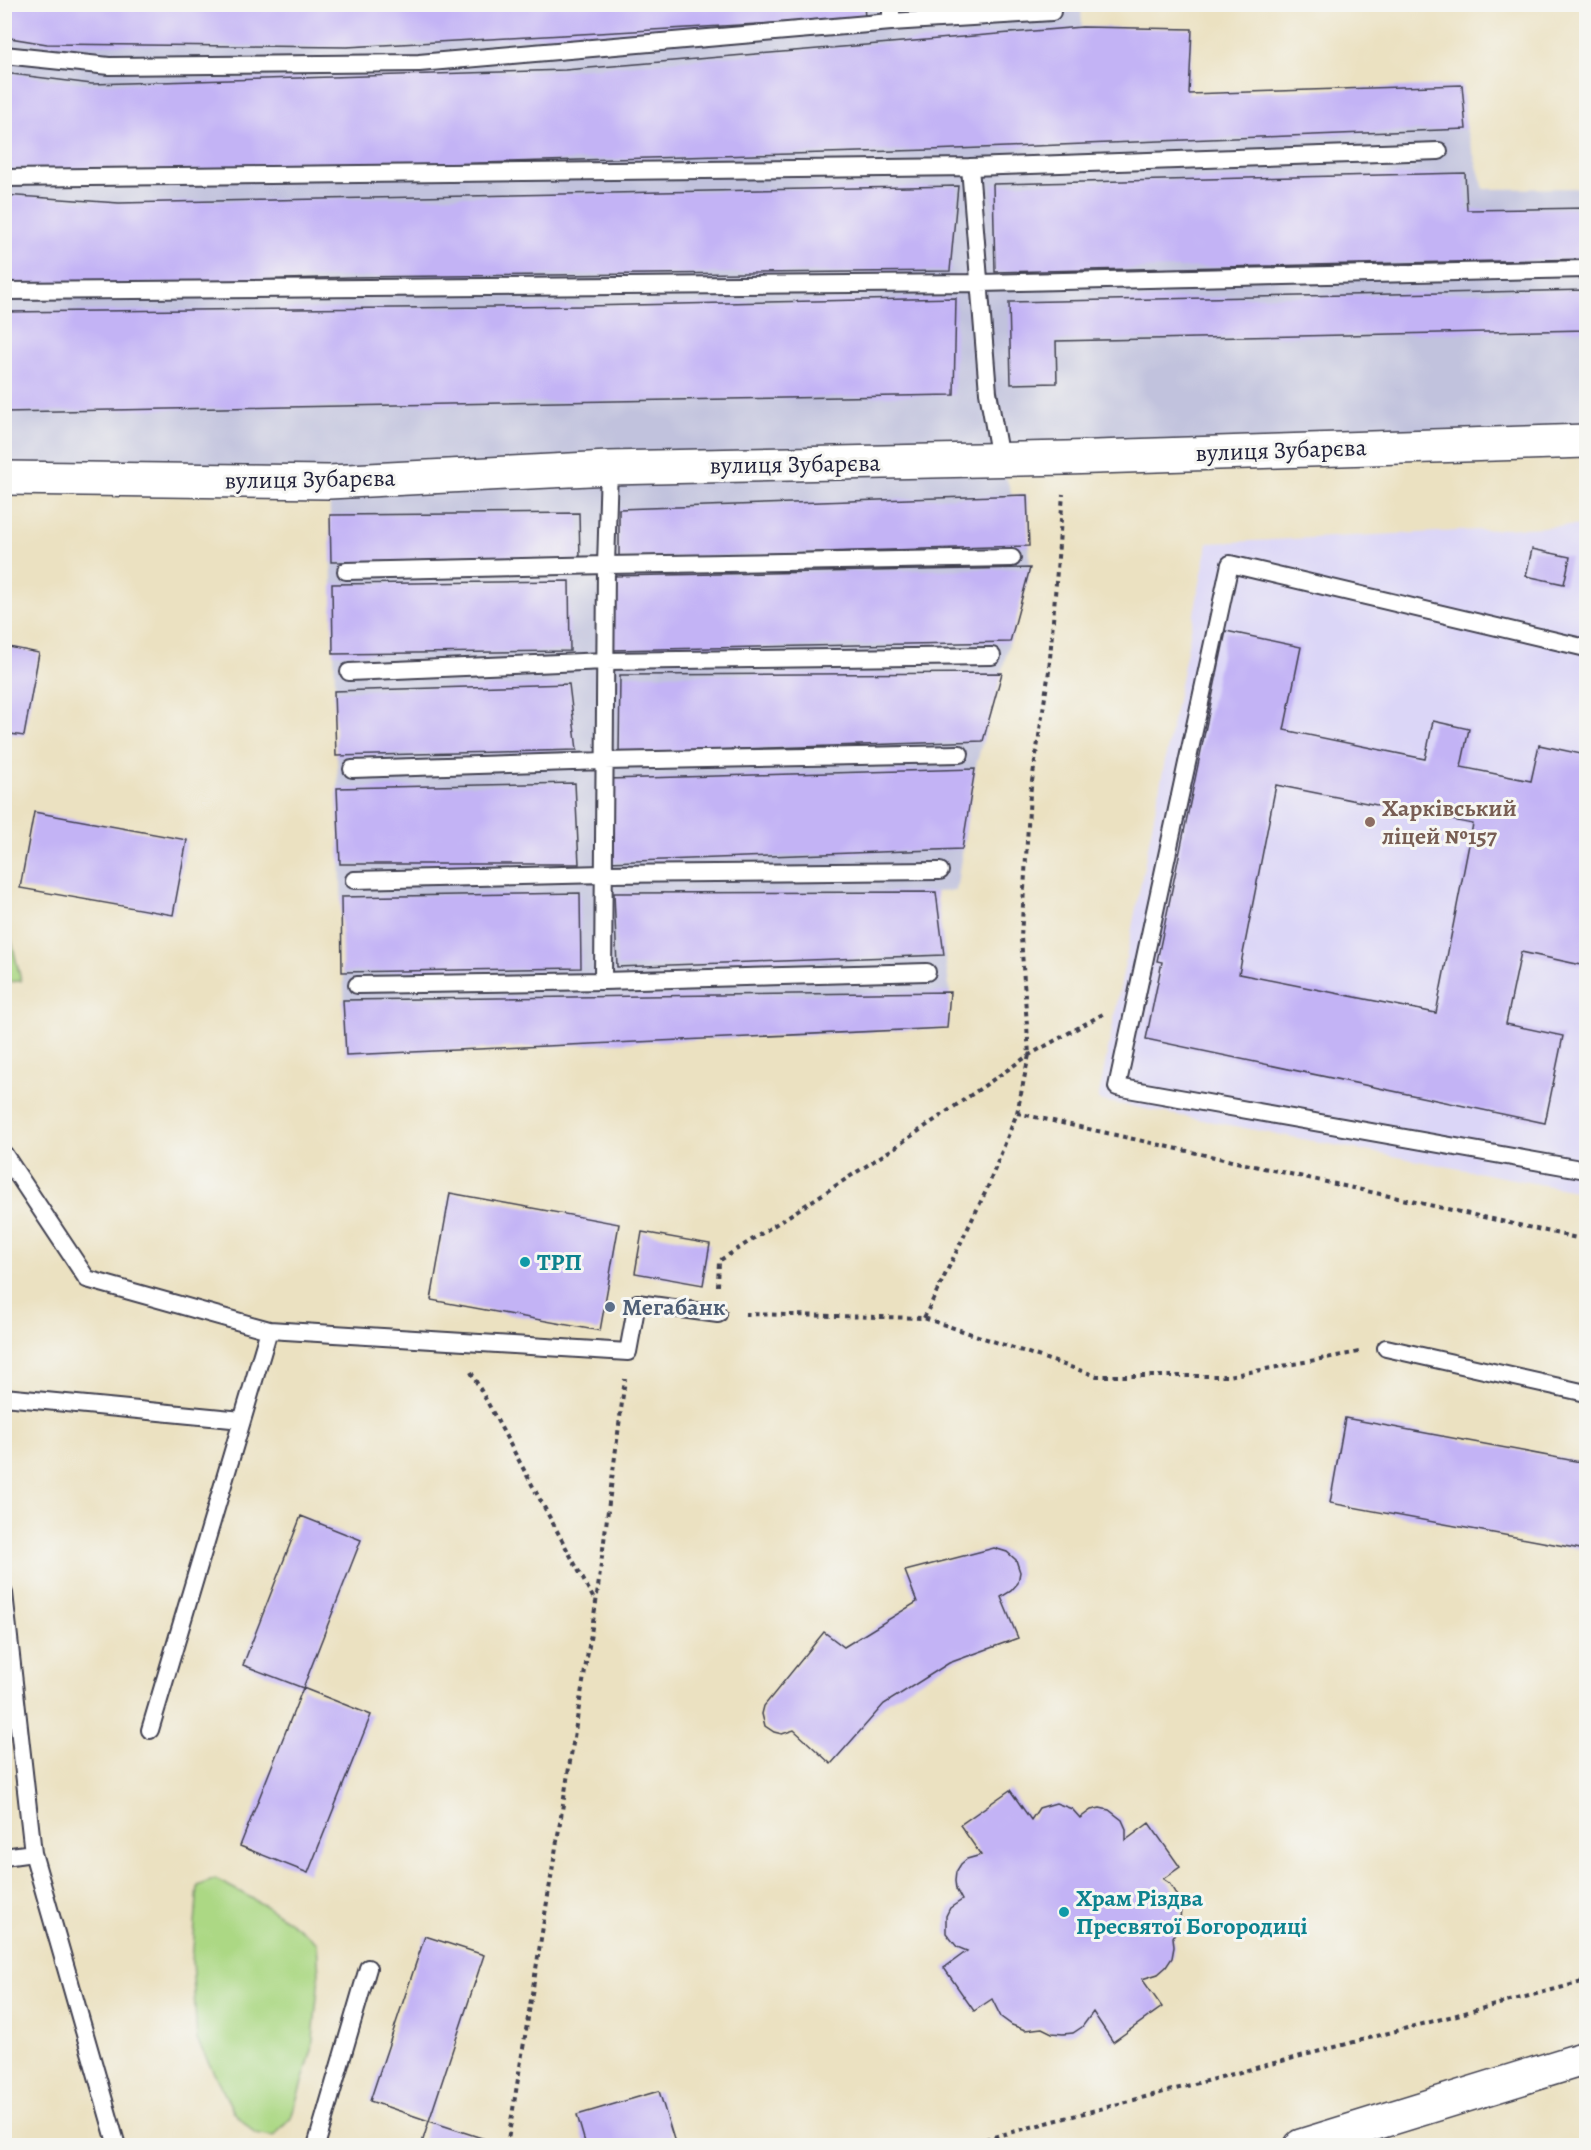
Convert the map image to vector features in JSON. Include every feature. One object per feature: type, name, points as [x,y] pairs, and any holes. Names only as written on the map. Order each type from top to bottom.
[{"type":"street","name":"вулиця Зубарєва","points":[[4,478],[329,482],[609,468],[1066,458],[1587,441]]},
{"type":"street","points":[[1300,2145],[1587,2058]]},
{"type":"lane","points":[[891,4],[891,22]]},
{"type":"lane","points":[[4,55],[108,66],[419,63],[891,22],[1052,12]]},
{"type":"lane","points":[[4,178],[970,167],[1439,151]]},
{"type":"lane","points":[[970,167],[988,392],[1000,459]]},
{"type":"lane","points":[[4,291],[980,283],[1587,269]]},
{"type":"lane","points":[[603,981],[606,564],[609,468]]},
{"type":"lane","points":[[346,572],[606,564],[1012,558]]},
{"type":"lane","points":[[1587,648],[1230,564],[1117,1087],[1587,1170]]},
{"type":"lane","points":[[349,672],[605,661],[992,656]]},
{"type":"lane","points":[[352,769],[960,754]]},
{"type":"lane","points":[[354,880],[604,874],[940,871]]},
{"type":"lane","points":[[357,985],[927,972]]},
{"type":"lane","points":[[4,1154],[87,1279],[269,1330],[628,1352],[638,1303],[718,1314]]},
{"type":"lane","points":[[150,1730],[269,1330]]},
{"type":"lane","points":[[1386,1348],[1587,1393]]},
{"type":"lane","points":[[4,1397],[242,1420]]},
{"type":"lane","points":[[4,1593],[33,1853],[117,2145]]},
{"type":"lane","points":[[4,1857],[33,1853]]},
{"type":"lane","points":[[316,2145],[368,1968]]},
{"type":"path","points":[[924,1318],[987,1189],[1017,1113],[1029,1055],[1021,937],[1030,794],[1049,671],[1066,458]]},
{"type":"path","points":[[1138,994],[1029,1055],[894,1148],[719,1261],[718,1314],[924,1318],[1097,1376],[1228,1376],[1386,1348]]},
{"type":"path","points":[[1017,1113],[1587,1240]]},
{"type":"path","points":[[454,1342],[596,1603]]},
{"type":"path","points":[[507,2145],[596,1603],[628,1352]]},
{"type":"path","points":[[959,2145],[1587,1981]]},
{"type":"shaded area","points":[[5,5],[1081,5],[1082,27],[1192,29],[1189,94],[1462,85],[1466,129],[1484,189],[1586,188],[1586,441],[1000,459],[1029,546],[1030,568],[975,769],[956,891],[936,892],[950,992],[947,1028],[346,1055],[329,482],[5,478]]},
{"type":"shaded area","name":"Харківський ліцей №157","points":[[1586,525],[1586,1193],[1098,1100],[1208,543]]},
{"type":"green space","points":[[5,913],[21,981],[5,982]]},
{"type":"green space","points":[[215,1879],[268,1908],[317,1943],[319,1975],[312,2050],[291,2118],[273,2137],[255,2134],[234,2112],[197,2040],[192,1961],[198,1886]]},
{"type":"building","points":[[4,4],[864,4],[865,18],[347,47],[47,44],[4,37]]},
{"type":"building","points":[[1082,27],[1192,29],[1189,94],[1462,85],[1466,129],[930,150],[201,171],[4,169],[4,73],[92,84],[565,70]]},
{"type":"building","points":[[1465,173],[1467,210],[1586,208],[1586,259],[995,272],[993,184]]},
{"type":"building","points":[[958,186],[950,271],[350,277],[95,285],[4,283],[4,195],[119,203]]},
{"type":"building","points":[[1586,290],[1586,330],[1056,341],[1057,383],[1011,384],[1009,302]]},
{"type":"building","points":[[956,298],[954,395],[4,412],[4,312],[586,306]]},
{"type":"building","points":[[1027,495],[1029,546],[619,558],[619,509]]},
{"type":"building","points":[[579,513],[580,560],[331,562],[330,515]]},
{"type":"building","points":[[1532,549],[1570,557],[1564,584],[1526,576]]},
{"type":"building","points":[[1030,568],[1010,642],[611,650],[611,576]]},
{"type":"building","points":[[569,581],[570,651],[333,654],[332,584]]},
{"type":"building","points":[[1226,631],[1301,647],[1284,730],[1425,759],[1433,721],[1469,729],[1461,767],[1531,781],[1539,745],[1586,755],[1586,966],[1521,952],[1506,1024],[1563,1036],[1545,1123],[1146,1039],[1162,962],[1157,961]],"holes":[[[1276,785],[1473,824],[1436,1013],[1239,974]]]},
{"type":"building","points":[[4,646],[39,653],[24,736],[4,733]]},
{"type":"building","points":[[1002,673],[983,741],[619,753],[620,675]]},
{"type":"building","points":[[569,684],[577,750],[336,756],[334,691]]},
{"type":"building","points":[[975,769],[962,849],[609,862],[608,779]]},
{"type":"building","points":[[575,783],[579,864],[340,864],[337,788]]},
{"type":"building","points":[[34,812],[187,840],[173,915],[20,888]]},
{"type":"building","points":[[936,892],[944,955],[617,967],[614,893]]},
{"type":"building","points":[[580,893],[581,968],[342,972],[341,897]]},
{"type":"building","points":[[950,992],[947,1028],[346,1055],[343,1000]]},
{"type":"building","name":"ТРП","points":[[450,1193],[619,1224],[600,1331],[431,1300]]},
{"type":"building","points":[[642,1232],[710,1244],[703,1285],[635,1273]]},
{"type":"building","points":[[1345,1418],[1586,1463],[1586,1550],[1330,1503]]},
{"type":"building","points":[[301,1516],[361,1540],[303,1688],[243,1665]]},
{"type":"building","points":[[994,1548],[1007,1552],[1016,1560],[1020,1572],[1018,1583],[1001,1597],[1018,1638],[949,1663],[884,1704],[831,1764],[794,1730],[782,1734],[765,1726],[762,1714],[764,1706],[824,1632],[844,1647],[917,1602],[905,1571]]},
{"type":"building","points":[[303,1688],[371,1715],[308,1873],[240,1846]]},
{"type":"building","name":"Храм Різдва Пресвятої Богородиці","points":[[1010,1790],[1031,1820],[1039,1808],[1056,1803],[1072,1809],[1080,1818],[1091,1810],[1100,1808],[1109,1810],[1122,1820],[1126,1829],[1126,1840],[1149,1823],[1180,1867],[1163,1879],[1169,1883],[1181,1907],[1180,1921],[1173,1937],[1172,1958],[1158,1974],[1142,1979],[1162,2007],[1113,2042],[1093,2012],[1082,2027],[1073,2033],[1063,2034],[1052,2033],[1042,2028],[1025,2030],[1012,2025],[1001,2017],[992,1999],[974,2011],[944,1968],[967,1951],[957,1947],[946,1933],[946,1916],[950,1908],[962,1900],[956,1889],[956,1872],[967,1859],[981,1855],[960,1825]]},
{"type":"building","points":[[425,1936],[484,1955],[429,2121],[370,2101]]},
{"type":"building","points":[[659,2091],[676,2146],[586,2146],[577,2115]]},
{"type":"building","points":[[429,2121],[488,2140],[486,2146],[421,2146]]},
{"type":"place","name":"Харківський ліцей №157","points":[[1370,822]]},
{"type":"place","name":"ТРП","points":[[525,1262]]},
{"type":"place","name":"Мегабанк","points":[[610,1307]]},
{"type":"place","name":"Храм Різдва Пресвятої Богородиці","points":[[1064,1912]]}]
